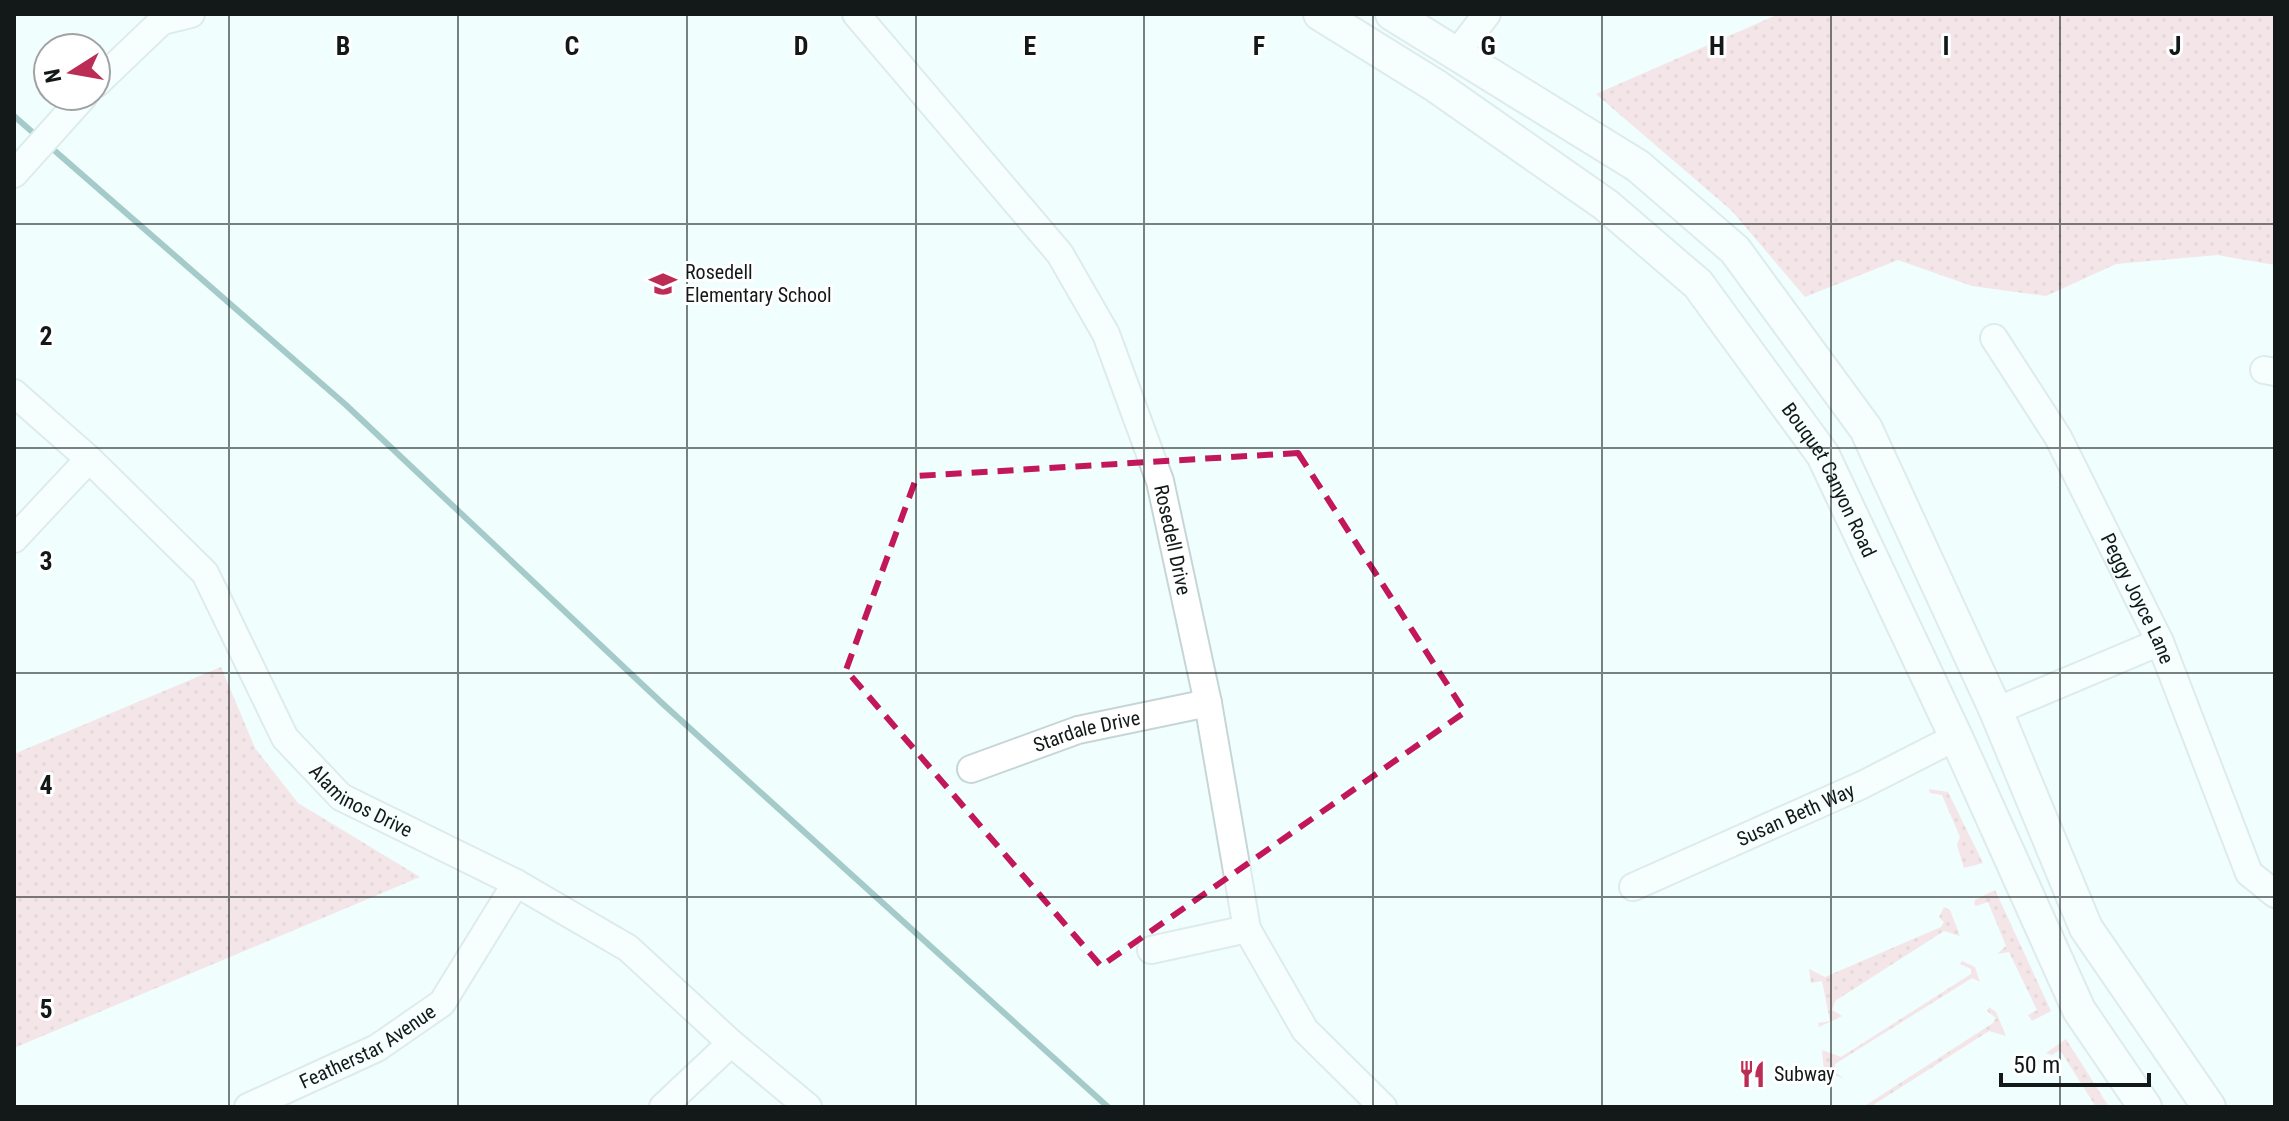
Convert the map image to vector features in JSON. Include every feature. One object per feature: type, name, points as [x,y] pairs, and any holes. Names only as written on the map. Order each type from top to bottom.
[{"type":"main road","name":"Bouquet Canyon Road","points":[[1320,14],[1436,86],[1606,205],[1698,284],[1823,455],[1956,737],[2079,1010],[2145,1107]]},
{"type":"main road","points":[[1392,14],[1638,166],[1735,250],[1866,429],[1996,711],[2086,928],[2209,1107]]},
{"type":"main road","points":[[1436,86],[1456,54]]},
{"type":"main road","points":[[1956,737],[1996,711]]},
{"type":"street","points":[[112,67],[158,17],[191,14]]},
{"type":"street","name":"Rosedell Drive","points":[[856,14],[1060,254],[1106,334],[1160,481],[1208,703],[1247,929],[1305,1030],[1383,1107]]},
{"type":"street","points":[[1456,54],[1487,14]]},
{"type":"street","points":[[14,174],[70,112]]},
{"type":"street","name":"Peggy Joyce Lane","points":[[1994,338],[2058,437],[2160,642],[2249,873],[2275,894]]},
{"type":"street","name":"Alaminos Drive","points":[[14,393],[89,459],[205,573],[285,738],[341,797],[516,883],[628,948],[731,1043],[808,1107]]},
{"type":"street","points":[[14,539],[89,459]]},
{"type":"street","points":[[1996,711],[2160,642]]},
{"type":"street","name":"Stardale Drive","points":[[971,769],[1078,730],[1208,703]]},
{"type":"street","name":"Susan Beth Way","points":[[1633,887],[1862,785],[1956,737]]},
{"type":"street","name":"Featherstar Avenue","points":[[250,1107],[377,1048],[442,1003],[516,883]]},
{"type":"street","points":[[1151,950],[1247,929]]},
{"type":"street","points":[[663,1107],[731,1043]]},
{"type":"highlighted area","points":[[1298,453],[1465,712],[1101,966],[846,670],[917,476]]},
{"type":"shaded area","points":[[1779,14],[2275,14],[2275,265],[2217,255],[2116,264],[2046,296],[1972,286],[1898,260],[1805,297],[1732,211],[1596,94]]},
{"type":"shaded area","points":[[221,667],[255,748],[298,803],[420,877],[14,1048],[14,754]]},
{"type":"shaded area","points":[[1929,789],[1948,792],[1983,863],[1964,868],[1957,845],[1960,837],[1942,795],[1930,793]]},
{"type":"shaded area","points":[[1995,890],[2051,1011],[2032,1021],[2028,1015],[2037,1010],[2009,952],[1997,954],[2006,946],[1988,902],[1974,904],[1975,900]]},
{"type":"shaded area","points":[[1944,907],[1950,910],[1960,936],[1944,931],[1835,1001],[1832,1010],[1842,1016],[1819,1027],[1818,1023],[1830,1021],[1822,981],[1811,983],[1809,969],[1825,977],[1941,927],[1944,922],[1939,917]]},
{"type":"shaded area","points":[[1962,961],[1975,967],[1980,982],[1972,978],[1835,1064],[1834,1071],[1844,1079],[1824,1070],[1822,1050],[1841,1057],[1971,974],[1971,969],[1960,964]]},
{"type":"shaded area","points":[[1989,1007],[1996,1012],[2006,1036],[1989,1031],[1870,1107],[1863,1107],[1993,1023],[1996,1018],[1987,1011]]},
{"type":"shaded area","points":[[2066,1039],[2109,1107],[2096,1107],[2060,1050],[2052,1055],[2046,1053]]},
{"type":"waterway","points":[[14,116],[38,137]]},
{"type":"waterway","points":[[47,144],[346,405],[663,704],[1108,1107]]},
{"type":"place","name":"Rosedell Elementary School","points":[[663,284]]},
{"type":"place","name":"Subway","points":[[1752,1074]]}]
